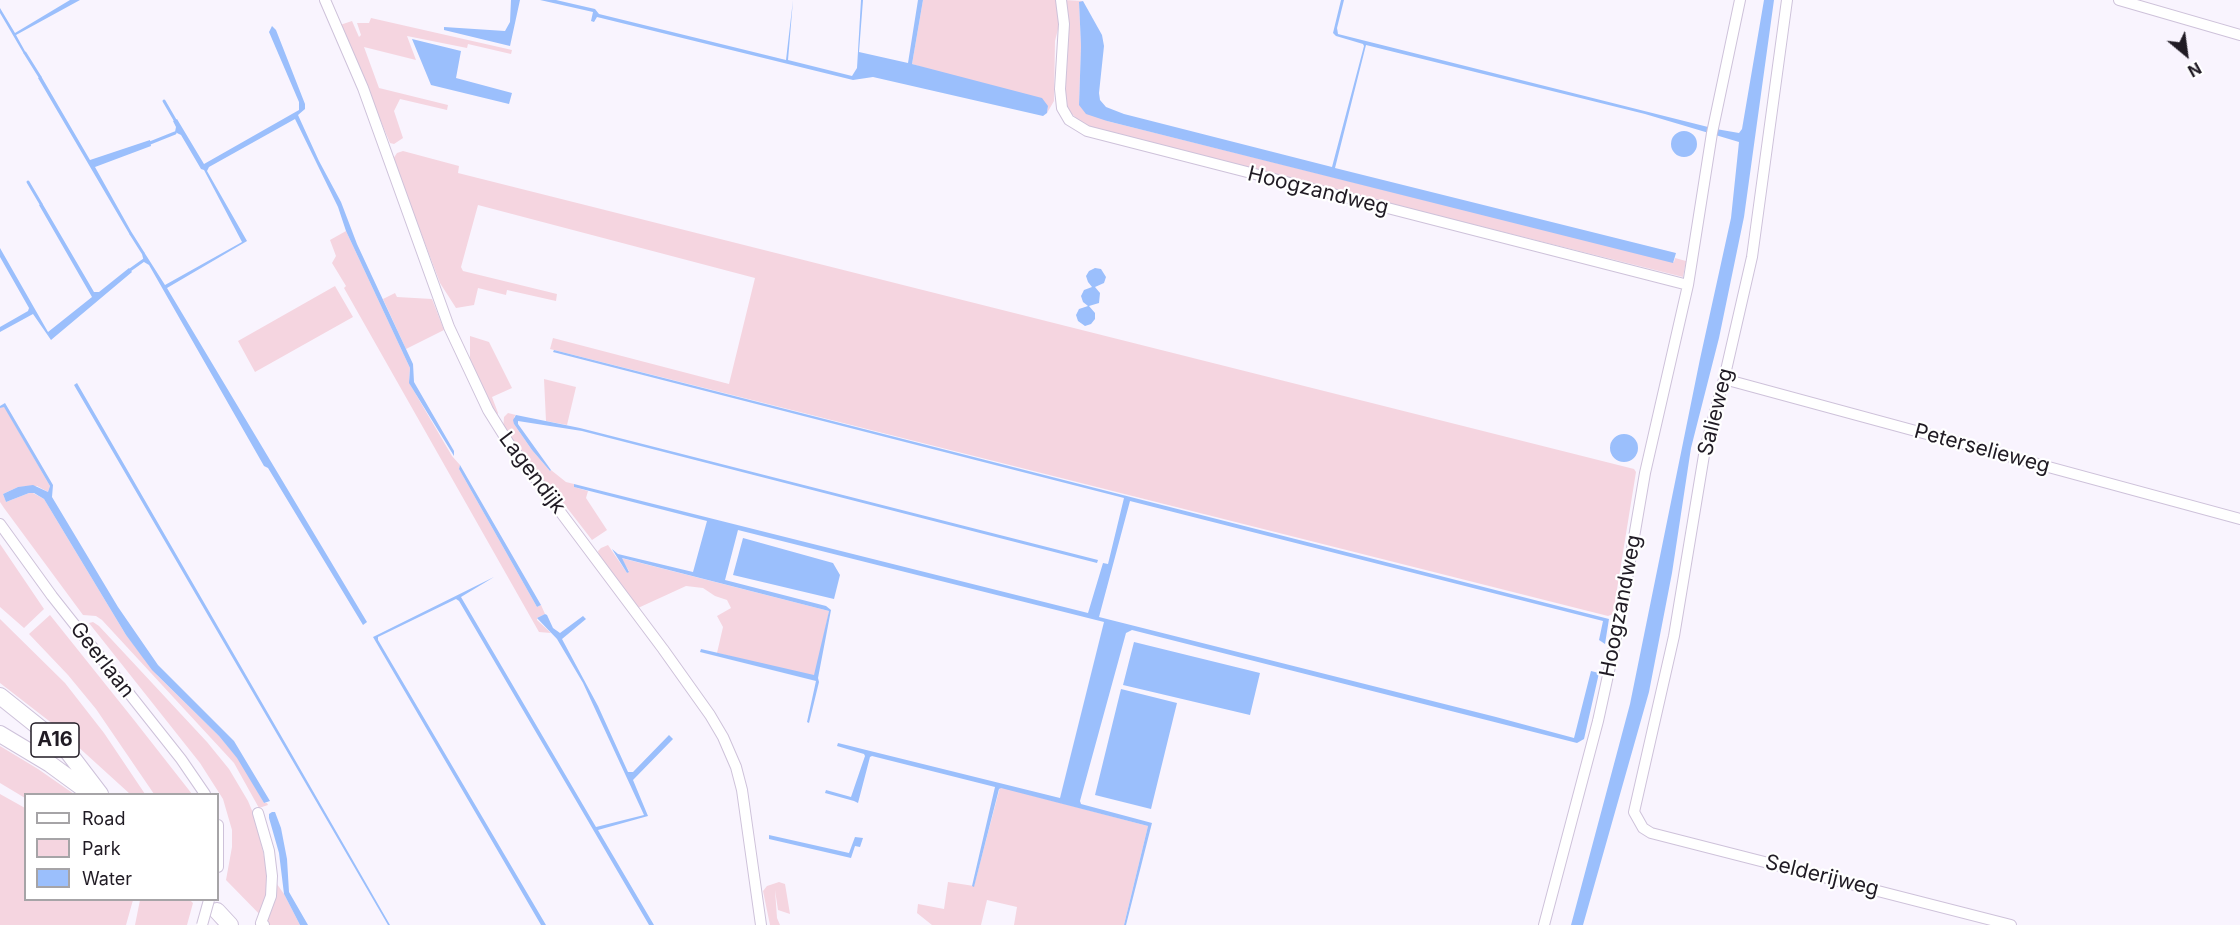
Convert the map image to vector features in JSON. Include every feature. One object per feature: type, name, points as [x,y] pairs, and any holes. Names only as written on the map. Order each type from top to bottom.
[{"type":"highway","name":"A16","points":[[0,696],[65,748],[99,793]]},
{"type":"highway","points":[[0,734],[50,764],[88,793]]},
{"type":"highway","points":[[213,905],[230,925]]},
{"type":"street","name":"Lagendijk","points":[[325,0],[363,88],[449,327],[488,410],[508,442],[663,649],[723,737],[736,767],[742,790],[761,925]]},
{"type":"street","name":"Hoogzandweg","points":[[1061,0],[1064,24],[1060,89],[1062,108],[1069,120],[1087,131],[1689,285]]},
{"type":"street","name":"Hoogzandweg","points":[[1544,925],[1598,721],[1619,625],[1645,473],[1689,285],[1712,130],[1740,0]]},
{"type":"street","name":"Salieweg","points":[[1637,821],[1634,813],[1674,636],[1706,449],[1752,257],[1787,0]]},
{"type":"street","points":[[2119,0],[2240,35]]},
{"type":"street","name":"Peterselieweg","points":[[1724,379],[2240,519]]},
{"type":"street","name":"Geerlaan","points":[[0,524],[57,604],[181,759],[204,793]]},
{"type":"street","points":[[258,813],[269,851],[272,876],[271,896],[263,924]]},
{"type":"street","name":"Selderijweg","points":[[1637,821],[1651,832],[2011,925]]},
{"type":"street","points":[[202,925],[213,905]]},
{"type":"green space","points":[[923,0],[1057,0],[1060,21],[1055,41],[1054,101],[1047,113],[1048,106],[912,64]]},
{"type":"green space","points":[[1064,0],[1083,1],[1079,3],[1081,46],[1079,104],[1107,121],[1674,262],[1675,258],[1686,261],[1683,277],[1104,132],[1081,123],[1068,110],[1065,97]]},
{"type":"green space","points":[[371,18],[512,50],[511,54],[468,44],[467,48],[407,36],[416,60],[364,47],[379,88],[448,105],[447,110],[400,99],[394,111],[403,138],[394,144],[390,143],[340,25],[352,21],[359,37],[361,35],[357,23],[369,23]]},
{"type":"green space","points":[[403,151],[459,166],[458,173],[1634,469],[1636,472],[1613,614],[1608,616],[550,349],[553,338],[729,384],[755,278],[478,205],[461,267],[463,271],[557,294],[556,301],[507,290],[506,295],[478,288],[474,305],[456,308],[440,283],[393,159],[397,153]]},
{"type":"green space","points":[[346,231],[410,368],[411,386],[452,456],[460,465],[459,469],[537,607],[541,605],[545,614],[537,620],[551,633],[539,632],[344,288],[346,286],[332,263],[336,256],[330,240]]},
{"type":"green space","points":[[335,286],[353,317],[255,372],[238,341]]},
{"type":"green space","points":[[395,293],[397,297],[432,299],[444,330],[406,349],[383,299]]},
{"type":"green space","points":[[470,336],[489,342],[512,388],[492,397],[498,413],[496,419],[470,362]]},
{"type":"green space","points":[[544,379],[576,387],[567,425],[546,421]]},
{"type":"green space","points":[[4,406],[50,486],[48,492],[37,486],[18,487],[3,494],[6,502],[29,493],[44,499],[126,635],[158,676],[219,736],[241,762],[264,803],[268,805],[259,808],[234,763],[102,620],[96,616],[83,615],[0,502],[0,408]]},
{"type":"green space","points":[[508,413],[516,415],[514,424],[550,471],[566,482],[574,484],[574,487],[588,491],[586,498],[607,530],[592,540],[561,500],[558,501],[503,430],[504,417]]},
{"type":"green space","points":[[0,544],[44,609],[24,628],[0,607]]},
{"type":"green space","points":[[608,545],[627,573],[629,571],[621,558],[829,611],[816,674],[812,676],[717,653],[723,627],[717,616],[731,608],[727,600],[703,588],[686,586],[638,608],[599,555],[598,551]]},
{"type":"green space","points":[[50,615],[191,793],[153,793],[96,709],[29,634]]},
{"type":"green space","points":[[0,619],[65,683],[104,733],[144,793],[129,793],[53,724],[0,683]]},
{"type":"green space","points":[[93,622],[207,742],[229,769],[248,801],[256,820],[267,870],[284,894],[300,925],[270,925],[226,880],[232,847],[232,830],[223,799],[200,763],[89,623]]},
{"type":"green space","points":[[0,746],[73,793],[24,793],[24,797],[0,783]]},
{"type":"green space","points":[[1000,787],[1148,826],[1124,925],[1014,925],[1017,907],[987,900],[981,925],[932,925],[917,913],[918,904],[944,909],[948,882],[974,886]]},
{"type":"green space","points":[[0,794],[24,807],[24,901],[133,901],[126,925],[0,925]]},
{"type":"green space","points":[[779,882],[785,884],[790,914],[778,910],[775,890],[777,918],[780,925],[770,925],[763,891],[767,886]]},
{"type":"green space","points":[[140,901],[191,901],[193,903],[187,925],[135,925]]},
{"type":"water","points":[[70,0],[80,0],[16,35],[26,53],[24,54],[0,13],[0,8],[15,33]]},
{"type":"water","points":[[511,0],[520,0],[510,46],[444,30],[444,27],[505,31],[510,22]]},
{"type":"water","points":[[540,0],[556,0],[595,9],[599,14],[786,60],[793,0],[788,60],[852,76],[857,68],[861,0],[863,0],[859,52],[908,63],[918,0],[923,0],[912,64],[1042,98],[1048,106],[1047,113],[1043,116],[873,77],[853,80],[597,17],[594,22],[591,21],[593,12]]},
{"type":"water","points":[[1341,0],[1344,0],[1337,28],[1338,34],[1739,133],[1742,129],[1764,0],[1774,0],[1744,217],[1719,338],[1691,448],[1672,573],[1649,692],[1583,925],[1571,925],[1630,704],[1731,218],[1739,142],[1645,114],[1366,45],[1335,168],[1676,253],[1673,263],[1107,121],[1086,114],[1079,105],[1081,46],[1079,2],[1083,1],[1102,35],[1104,46],[1099,93],[1100,100],[1106,107],[1124,114],[1332,167],[1364,46],[1333,33]]},
{"type":"water","points":[[272,26],[276,30],[305,104],[305,109],[298,115],[341,202],[357,244],[413,364],[414,382],[454,451],[454,456],[409,383],[410,368],[346,231],[338,207],[295,119],[209,167],[207,171],[247,241],[167,288],[367,622],[363,625],[268,468],[264,466],[149,265],[144,262],[142,254],[144,252],[165,285],[242,242],[204,170],[201,169],[181,135],[175,132],[176,127],[173,121],[177,119],[204,164],[299,110],[299,102],[269,32]]},
{"type":"water","points":[[412,39],[461,51],[456,78],[512,93],[509,104],[431,85]]},
{"type":"water","points":[[41,76],[90,160],[150,140],[151,146],[95,167],[132,233],[130,235],[38,78]]},
{"type":"water","points":[[1684,131],[1693,135],[1697,144],[1693,153],[1684,157],[1675,153],[1671,144],[1675,135]]},
{"type":"water","points":[[42,203],[94,292],[99,292],[129,268],[132,272],[51,340],[33,314],[0,332],[0,327],[28,311],[29,308],[0,257],[0,248],[48,332],[92,297],[39,205]]},
{"type":"water","points":[[1095,268],[1101,269],[1106,277],[1104,283],[1095,287],[1100,293],[1099,303],[1089,306],[1095,313],[1095,319],[1091,324],[1085,326],[1078,321],[1076,315],[1079,309],[1088,306],[1083,302],[1081,296],[1084,290],[1092,287],[1086,276]]},
{"type":"water","points":[[554,350],[1609,619],[1605,644],[1599,640],[1603,621],[1130,501],[1099,617],[1574,738],[1591,671],[1599,673],[1584,739],[1577,743],[1132,630],[1126,633],[1080,801],[1081,804],[1152,823],[1126,925],[1124,925],[1148,826],[1001,788],[974,887],[972,886],[995,787],[872,756],[858,803],[825,793],[826,790],[851,797],[865,756],[837,746],[838,743],[1060,798],[1104,622],[738,530],[725,580],[826,606],[831,610],[819,682],[809,723],[807,722],[816,681],[700,652],[701,649],[814,675],[829,611],[622,558],[629,572],[627,573],[612,549],[618,554],[693,572],[707,521],[574,487],[574,484],[1088,613],[1103,563],[1108,564],[1124,498],[553,352]]},
{"type":"water","points":[[77,383],[390,925],[74,385]]},
{"type":"water","points":[[5,403],[53,485],[52,497],[118,607],[158,665],[234,741],[270,801],[264,803],[237,758],[219,736],[152,670],[126,635],[44,499],[34,493],[29,493],[6,502],[3,494],[18,487],[33,485],[48,492],[50,486],[4,407],[0,408]]},
{"type":"water","points":[[516,415],[580,428],[1098,560],[1097,563],[582,431],[518,421],[550,471],[514,424],[513,420]]},
{"type":"water","points":[[1624,434],[1634,438],[1638,448],[1634,458],[1624,462],[1614,458],[1610,448],[1614,438]]},
{"type":"water","points":[[460,465],[541,605],[537,607],[459,469]]},
{"type":"water","points":[[743,538],[833,563],[840,575],[834,599],[733,575]]},
{"type":"water","points":[[494,577],[461,597],[596,827],[644,815],[583,683],[557,639],[537,618],[547,615],[553,628],[560,633],[583,616],[586,619],[562,639],[598,706],[628,772],[633,772],[669,735],[673,739],[633,780],[648,816],[598,830],[654,925],[649,925],[459,601],[456,599],[378,637],[378,640],[546,925],[541,925],[373,637]]},
{"type":"water","points":[[1134,642],[1260,673],[1250,715],[1123,685]]},
{"type":"water","points":[[1121,689],[1177,703],[1151,809],[1095,795]]},
{"type":"water","points":[[272,812],[275,812],[281,828],[287,859],[289,892],[308,925],[300,925],[284,894],[279,853],[269,818]]},
{"type":"water","points":[[769,835],[849,853],[855,837],[863,838],[860,847],[855,846],[851,858],[769,839]]},
{"type":"waterway","points":[[25,53],[40,77]]},
{"type":"waterway","points":[[164,101],[175,120]]},
{"type":"waterway","points":[[150,143],[175,133]]},
{"type":"waterway","points":[[28,182],[41,204]]},
{"type":"waterway","points":[[131,234],[143,253]]},
{"type":"waterway","points":[[130,270],[144,260]]}]
